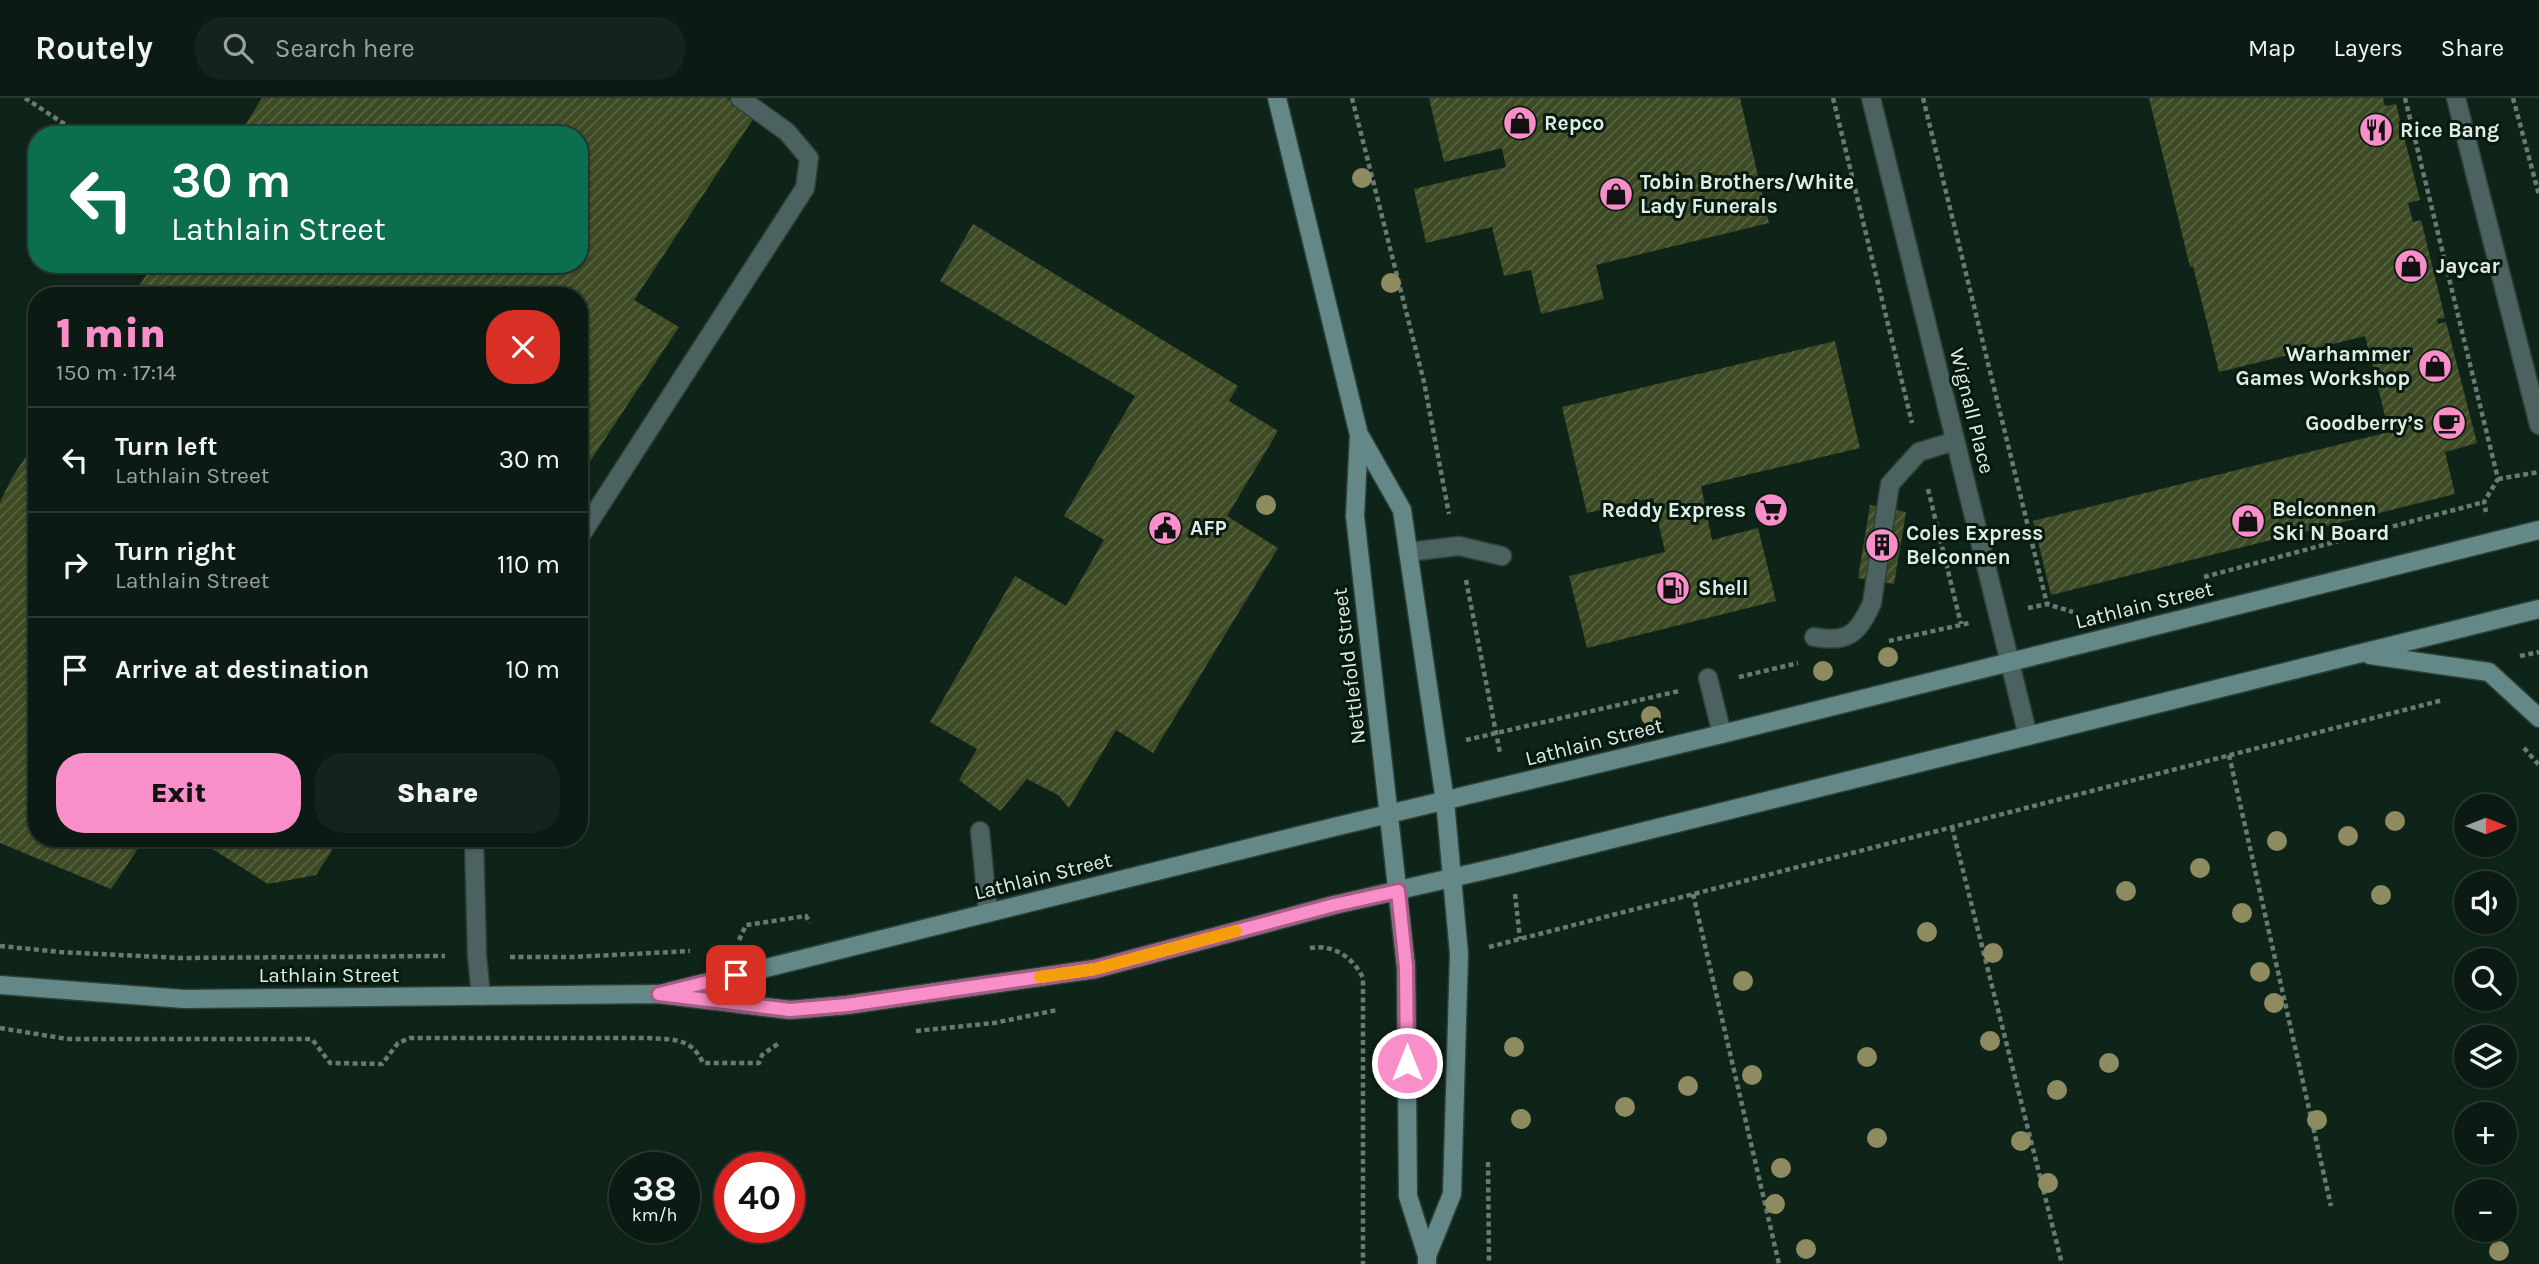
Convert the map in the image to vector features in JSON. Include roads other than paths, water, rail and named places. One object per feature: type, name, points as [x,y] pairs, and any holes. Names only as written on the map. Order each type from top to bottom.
[{"type":"street","points":[[588,524],[805,188],[809,158],[787,132],[740,98]]},
{"type":"street","name":"Nettlefold Street","points":[[1277,98],[1359,435],[1402,510],[1445,802],[1459,954],[1452,1195],[1427,1260]]},
{"type":"street","name":"Wignall Place","points":[[1871,98],[2028,736]]},
{"type":"street","points":[[2456,98],[2539,425]]},
{"type":"street","name":"Nettlefold Street","points":[[1359,435],[1355,516],[1406,967],[1408,1196],[1427,1260]]},
{"type":"street","points":[[1814,637],[1833,640],[1849,637],[1864,621],[1872,603],[1890,484],[1914,456],[1955,441]]},
{"type":"street","name":"Lathlain Street","points":[[659,994],[1722,734],[2539,530]]},
{"type":"street","points":[[1408,552],[1459,546],[1502,556]]},
{"type":"street","name":"Lathlain Street","points":[[0,985],[184,999],[659,994],[790,1010],[861,1003],[1095,969],[1334,905],[2539,609]]},
{"type":"street","points":[[2360,653],[2489,672],[2539,718]]},
{"type":"street","points":[[1708,681],[1722,734]]},
{"type":"street","points":[[980,831],[988,912]]},
{"type":"street","points":[[474,847],[477,957],[481,996]]},
{"type":"place","name":"Repco","points":[[1520,123]]},
{"type":"place","name":"Rice Bang","points":[[2376,130]]},
{"type":"place","name":"Tobin Brothers/White Lady Funerals","points":[[1616,194]]},
{"type":"place","name":"Jaycar","points":[[2411,266]]},
{"type":"place","name":"Warhammer Games Workshop","points":[[2435,366]]},
{"type":"place","name":"Goodberry’s","points":[[2449,423]]},
{"type":"place","name":"Reddy Express","points":[[1771,510]]},
{"type":"place","name":"Belconnen Ski N Board","points":[[2248,521]]},
{"type":"place","name":"AFP","points":[[1165,528]]},
{"type":"place","name":"Coles Express Belconnen","points":[[1882,545]]},
{"type":"place","name":"Shell","points":[[1673,588]]}]
